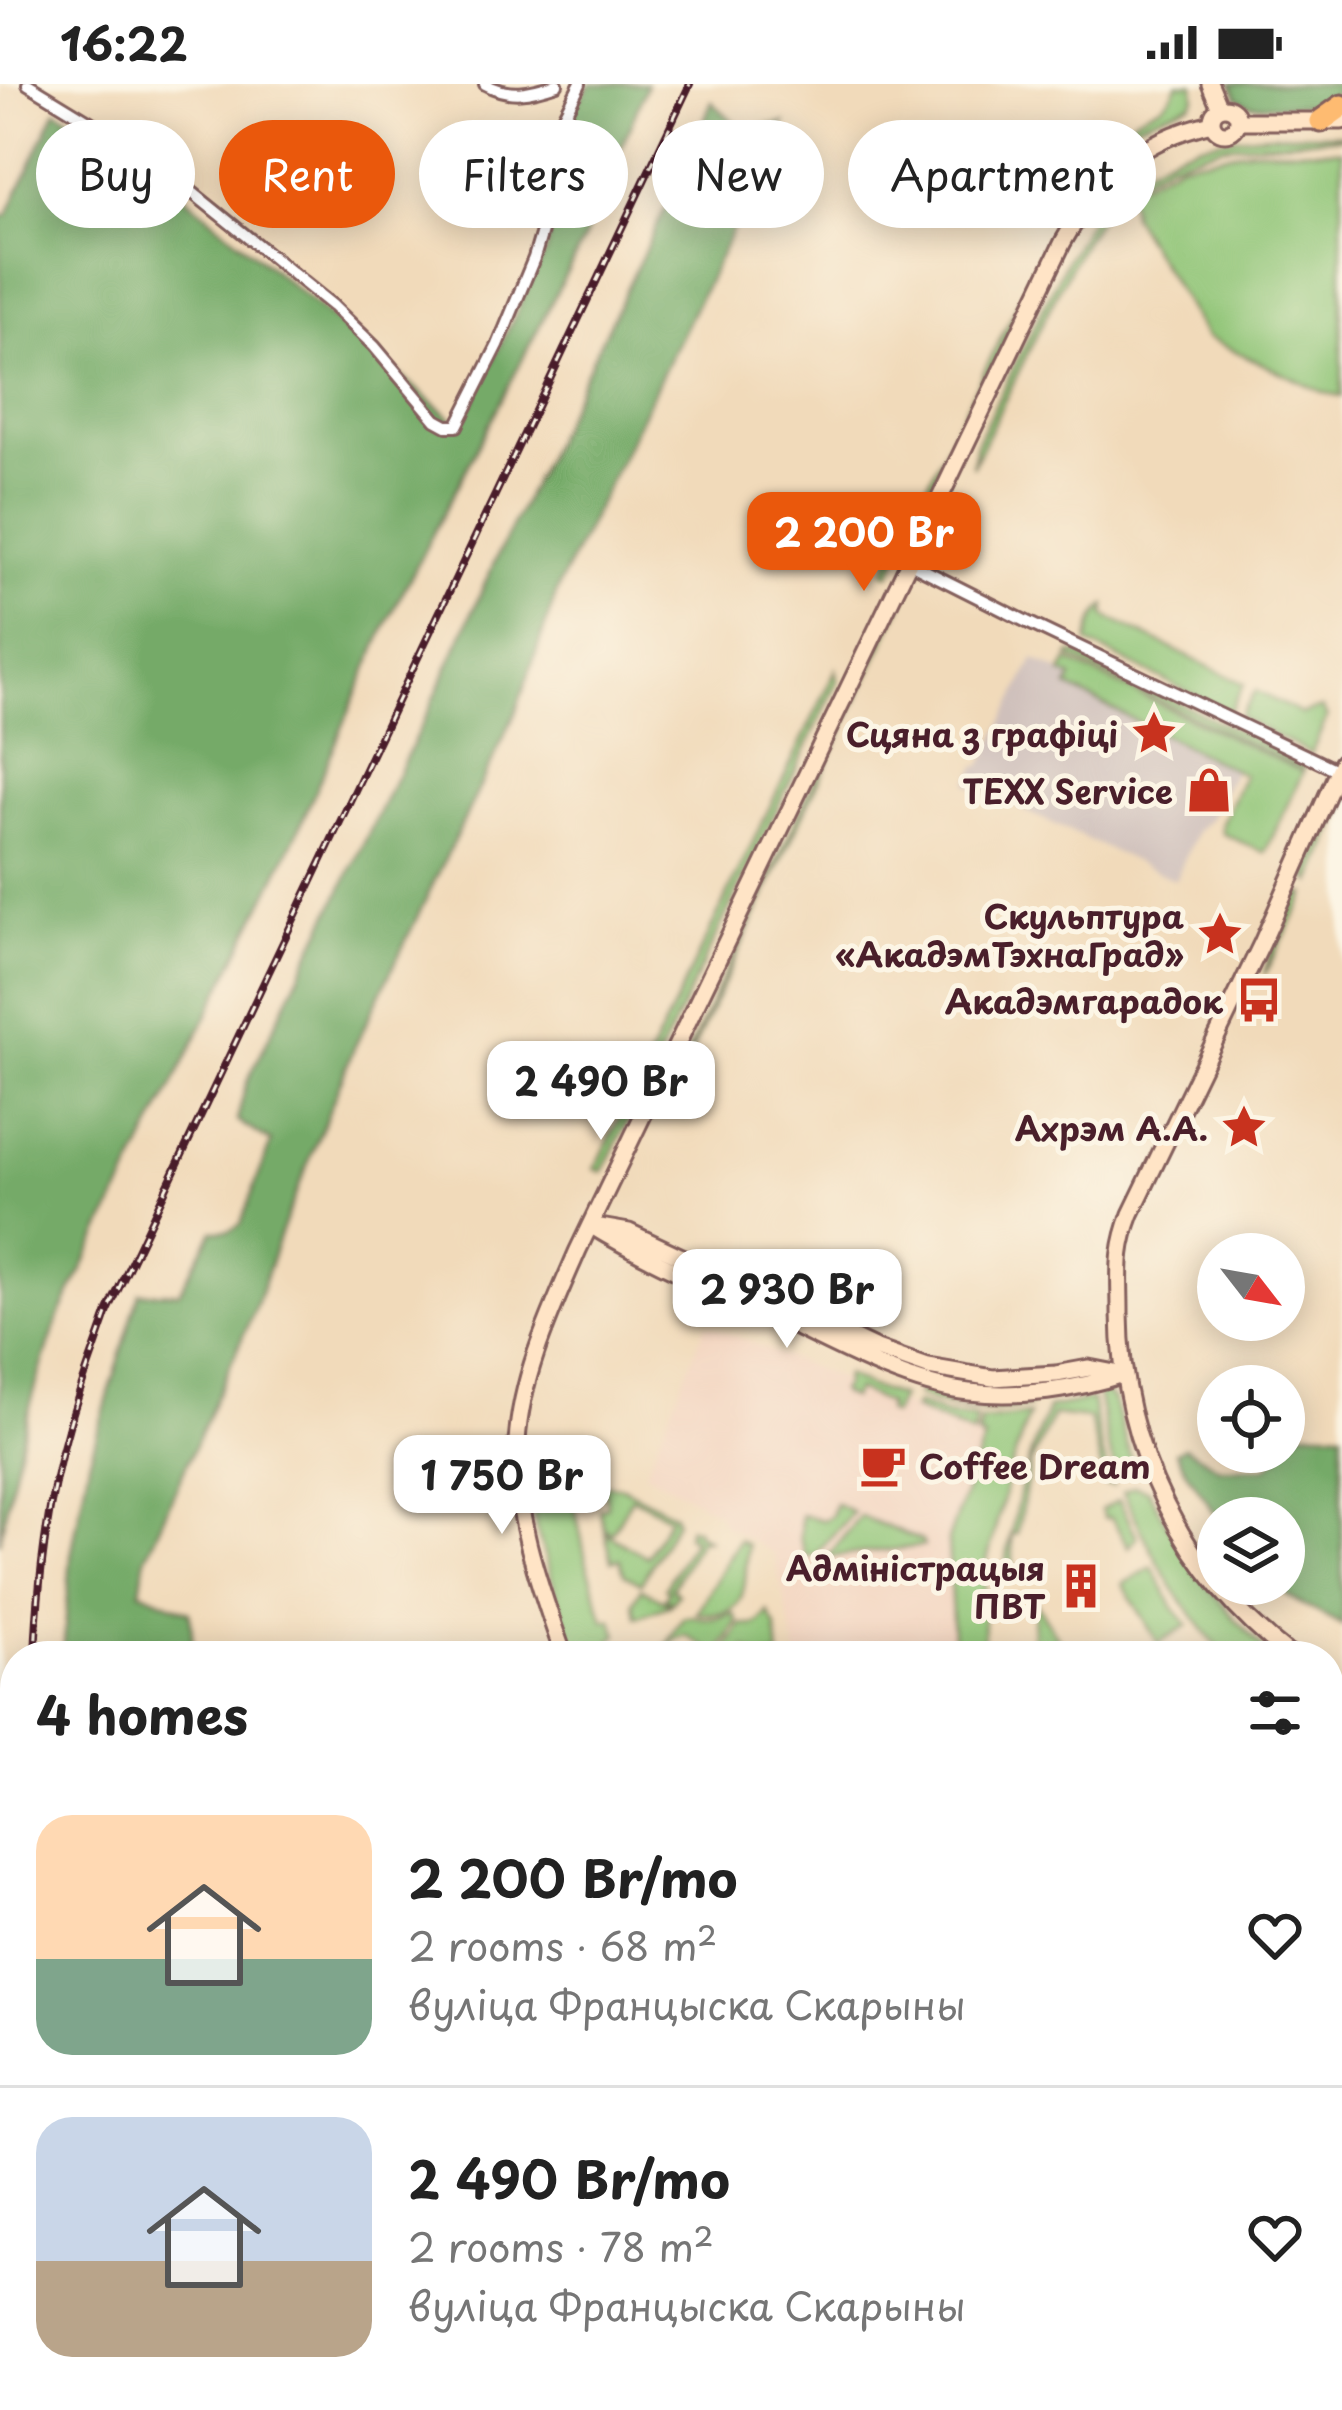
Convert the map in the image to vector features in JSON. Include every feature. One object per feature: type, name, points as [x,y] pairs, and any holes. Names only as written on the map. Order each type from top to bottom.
[{"type":"highway","points":[[1332,121],[1342,106]]},
{"type":"main road","points":[[1210,84],[1216,130],[1224,133],[1232,131],[1238,121],[1332,121]]},
{"type":"main road","points":[[559,1641],[532,1558],[518,1483],[517,1438],[524,1394],[549,1317],[1063,242],[1093,193],[1135,156],[1216,116]]},
{"type":"main road","points":[[1273,1641],[1220,1588],[1172,1520],[1141,1451],[1124,1374],[1117,1269],[1124,1234],[1340,766]]},
{"type":"main road","points":[[590,1225],[629,1232],[874,1348],[928,1367],[993,1378],[1088,1368],[1124,1374]]},
{"type":"street","points":[[28,84],[152,159],[333,307],[374,346],[436,420],[447,426],[457,426],[534,258],[551,201],[562,119],[580,84]]},
{"type":"street","points":[[484,84],[518,94],[556,84]]},
{"type":"street","points":[[908,562],[1340,766]]},
{"type":"shaded area","points":[[1034,659],[1073,678],[1069,687],[1234,771],[1211,817],[1197,831],[1175,880],[967,784],[977,765],[981,767]]},
{"type":"shaded area","points":[[706,1324],[984,1438],[948,1540],[953,1641],[794,1641],[774,1554],[723,1524],[717,1512],[645,1472]]},
{"type":"green space","points":[[590,84],[647,84],[628,131],[628,120],[571,120]]},
{"type":"green space","points":[[1177,84],[1194,84],[1191,103],[1146,120],[1132,120],[1160,106]]},
{"type":"green space","points":[[1231,84],[1342,87],[1320,105],[1250,105],[1237,98]]},
{"type":"green space","points":[[712,102],[732,120],[704,120]]},
{"type":"green space","points":[[56,110],[74,120],[51,120]]},
{"type":"green space","points":[[1264,135],[1342,137],[1223,146],[1156,170],[1156,163],[1188,148]]},
{"type":"green space","points":[[1252,149],[1342,150],[1342,396],[1324,393],[1206,337],[1139,228],[1156,228],[1156,175],[1179,163]]},
{"type":"green space","points":[[36,153],[36,228],[195,228],[195,205],[461,426],[546,251],[550,228],[588,228],[387,623],[295,838],[59,1316],[24,1428],[0,1543],[0,214],[7,216]]},
{"type":"green space","points":[[656,228],[734,228],[560,583],[515,714],[354,1048],[254,1311],[145,1559],[140,1591],[190,1612],[193,1641],[64,1641],[71,1555],[89,1461],[139,1293],[179,1292],[213,1231],[229,1231],[241,1224],[271,1142],[237,1121],[246,1084],[428,712],[494,563]]},
{"type":"green space","points":[[1056,228],[1063,228],[890,574],[884,571]]},
{"type":"green space","points":[[1085,228],[1092,228],[972,467],[976,444]]},
{"type":"green space","points":[[902,592],[907,593],[664,1117],[672,1087]]},
{"type":"green space","points":[[1106,606],[1105,616],[1244,684],[1231,709],[1088,643],[1093,623]]},
{"type":"green space","points":[[1069,657],[1306,764],[1304,770]]},
{"type":"green space","points":[[1068,661],[1303,772],[1265,853],[1222,833],[1244,775],[1068,687],[1072,678],[1062,673]]},
{"type":"green space","points":[[836,670],[838,681],[603,1172],[595,1169]]},
{"type":"green space","points":[[1256,691],[1301,714],[1322,708],[1327,717],[1311,754],[1241,718]]},
{"type":"green space","points":[[1342,794],[1342,812],[1312,882],[1307,877]]},
{"type":"green space","points":[[1296,893],[1306,894],[1264,975],[1274,937]]},
{"type":"green space","points":[[845,1375],[901,1397],[892,1415],[886,1411],[888,1404],[856,1390],[852,1398],[843,1395]]},
{"type":"green space","points":[[925,1389],[948,1397],[948,1406],[980,1412],[959,1410],[917,1395]]},
{"type":"green space","points":[[1098,1393],[1113,1399],[1134,1469],[1118,1477]]},
{"type":"green space","points":[[1092,1400],[1113,1486],[1105,1485],[1090,1419],[1053,1415],[1031,1463],[1017,1534],[1012,1534],[1014,1579],[1004,1575],[1016,1511],[1026,1469],[1049,1408]]},
{"type":"green space","points":[[982,1401],[1029,1406],[999,1411],[982,1412]]},
{"type":"green space","points":[[917,1403],[945,1415],[976,1419],[973,1435],[913,1409]]},
{"type":"green space","points":[[1029,1415],[985,1569],[983,1641],[953,1641],[948,1540],[984,1439],[978,1437],[980,1421]]},
{"type":"green space","points":[[1305,1430],[1342,1432],[1342,1625],[1303,1605],[1305,1497],[1204,1497],[1176,1452],[1185,1447],[1197,1454],[1197,1473],[1305,1473]]},
{"type":"green space","points":[[533,1473],[580,1482],[571,1487],[604,1620],[612,1619],[618,1635],[611,1641],[571,1641],[536,1529],[528,1478]]},
{"type":"green space","points":[[604,1484],[622,1487],[674,1514],[676,1521],[641,1583],[624,1574],[620,1559],[612,1561],[605,1532],[647,1557],[669,1517],[632,1497],[612,1533],[604,1528],[599,1509],[607,1506]]},
{"type":"green space","points":[[1135,1486],[1148,1490],[1197,1571],[1197,1605],[1223,1605],[1257,1641],[1213,1641],[1170,1583],[1123,1492]]},
{"type":"green space","points":[[1119,1500],[1137,1537],[1129,1547],[1101,1510]]},
{"type":"green space","points":[[835,1503],[853,1512],[815,1555],[806,1557],[800,1538],[801,1515],[823,1520],[831,1516]]},
{"type":"green space","points":[[860,1516],[922,1541],[924,1546],[827,1557]]},
{"type":"green space","points":[[689,1527],[709,1540],[700,1539],[672,1588],[678,1594],[672,1602],[665,1598],[669,1591],[665,1588],[693,1539],[686,1535]]},
{"type":"green space","points":[[739,1540],[747,1545],[746,1573],[736,1606],[714,1614],[697,1612]]},
{"type":"green space","points":[[1152,1567],[1188,1625],[1157,1641],[1123,1584]]},
{"type":"green space","points":[[641,1588],[670,1604],[637,1617],[633,1602]]},
{"type":"green space","points":[[1035,1601],[1059,1641],[1032,1641]]},
{"type":"green space","points":[[767,1611],[777,1641],[730,1641],[741,1624],[757,1624]]},
{"type":"green space","points":[[733,1613],[737,1621],[725,1641],[696,1641],[686,1635],[668,1641],[683,1617]]},
{"type":"railway","points":[[36,1641],[41,1569],[55,1483],[73,1411],[108,1311],[690,84]]},
{"type":"place","name":"Сцяна з графіці","points":[[1154,733]]},
{"type":"place","name":"TEXX Service","points":[[1209,790]]},
{"type":"place","name":"Скульптура «АкадэмТэхнаГрад»","points":[[1220,934]]},
{"type":"place","name":"Акадэмгарадок","points":[[1259,1000]]},
{"type":"place","name":"Ахрэм А.А.","points":[[1244,1127]]},
{"type":"place","name":"Coffee Dream","points":[[883,1465]]},
{"type":"place","name":"Адміністрацыя ПВТ","points":[[1081,1586]]}]
